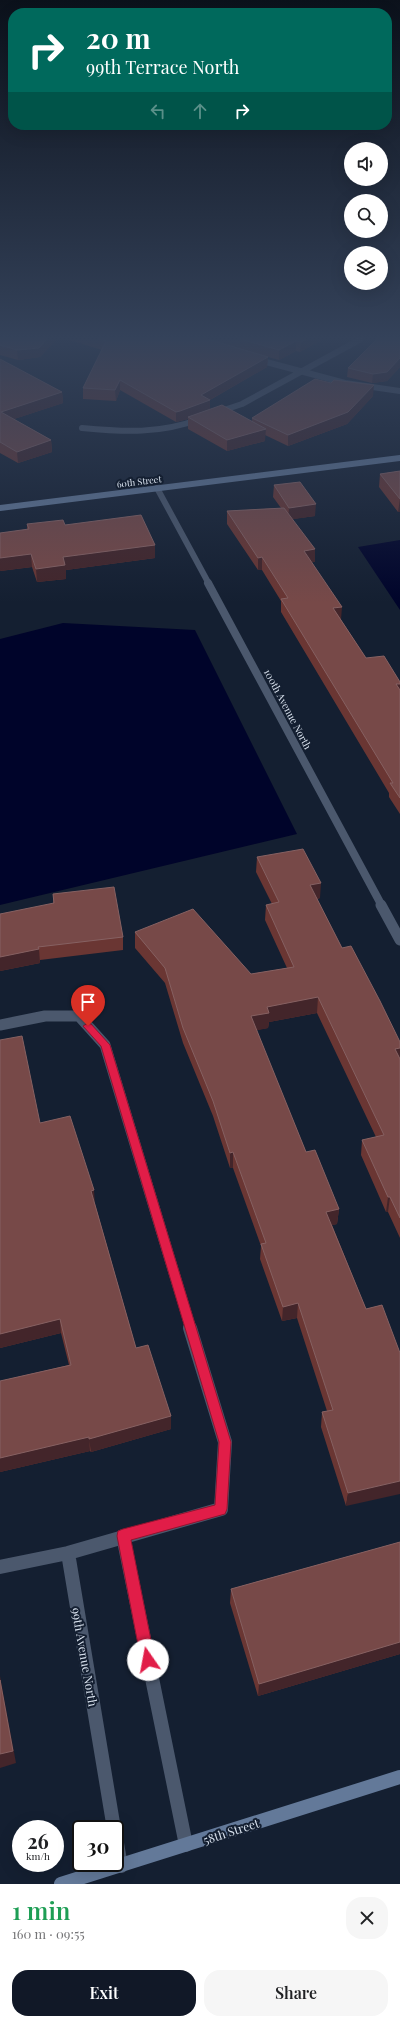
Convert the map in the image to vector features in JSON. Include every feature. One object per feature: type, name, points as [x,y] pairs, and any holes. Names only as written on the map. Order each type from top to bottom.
[{"type":"street","points":[[82,428],[129,432],[173,427]]},
{"type":"street","name":"60th Street","points":[[0,508],[400,458]]},
{"type":"street","name":"100th Avenue North","points":[[157,488],[400,940]]},
{"type":"street","points":[[0,1025],[45,1016],[79,1016],[105,1045],[225,1442],[221,1509],[68,1552],[0,1567]]},
{"type":"street","points":[[123,1536],[186,1845]]},
{"type":"street","name":"99th Avenue North","points":[[68,1552],[113,1820]]},
{"type":"street","name":"58th Street","points":[[124,1865],[400,1776]]},
{"type":"street","name":"58th Street","points":[[61,1884],[101,1872]]},
{"type":"water","points":[[400,540],[400,610],[358,547]]},
{"type":"water","points":[[63,623],[195,630],[297,834],[0,905],[0,639]]},
{"type":"building","points":[[0,427],[28,427],[51,440],[17,452],[0,442]]},
{"type":"building","points":[[205,427],[262,427],[266,429],[227,440]]},
{"type":"building","points":[[271,427],[309,427],[288,435]]},
{"type":"building","points":[[400,471],[400,499],[380,474]]},
{"type":"building","points":[[300,482],[316,504],[289,508],[274,485]]},
{"type":"building","points":[[284,508],[315,549],[304,551],[342,607],[333,608],[366,658],[384,656],[400,682],[400,684],[396,684],[400,690],[400,798],[390,783],[393,783],[281,599],[288,598],[262,557],[258,558],[227,511]]},
{"type":"building","points":[[141,515],[155,545],[63,557],[65,565],[36,569],[31,554],[0,558],[0,533],[29,529],[27,524],[63,520],[65,525]]},
{"type":"building","points":[[303,849],[321,883],[310,885],[342,948],[351,946],[400,1042],[400,1048],[395,1049],[400,1059],[400,1218],[390,1197],[388,1197],[362,1140],[384,1135],[318,997],[267,1007],[269,1013],[251,1016],[306,1152],[315,1150],[339,1209],[326,1212],[366,1309],[382,1305],[400,1353],[400,1481],[348,1493],[322,1412],[333,1410],[298,1303],[283,1307],[261,1244],[266,1243],[233,1152],[230,1153],[213,1101],[183,1028],[165,968],[135,932],[193,909],[251,974],[294,967],[266,905],[279,902],[257,857]]},
{"type":"building","points":[[114,887],[123,937],[38,947],[39,949],[0,957],[0,914],[54,903],[53,894]]},
{"type":"building","points":[[22,1036],[40,1123],[70,1116],[94,1190],[91,1191],[136,1348],[148,1345],[171,1416],[89,1439],[89,1437],[0,1458],[0,1381],[71,1365],[60,1319],[0,1334],[0,1040]]},
{"type":"building","points":[[400,1542],[400,1642],[259,1684],[231,1589]]},
{"type":"building","points":[[0,1680],[13,1751],[0,1754]]},
{"type":"route","points":[[88,1026],[105,1045],[225,1442],[221,1509],[123,1536],[148,1660]]}]
